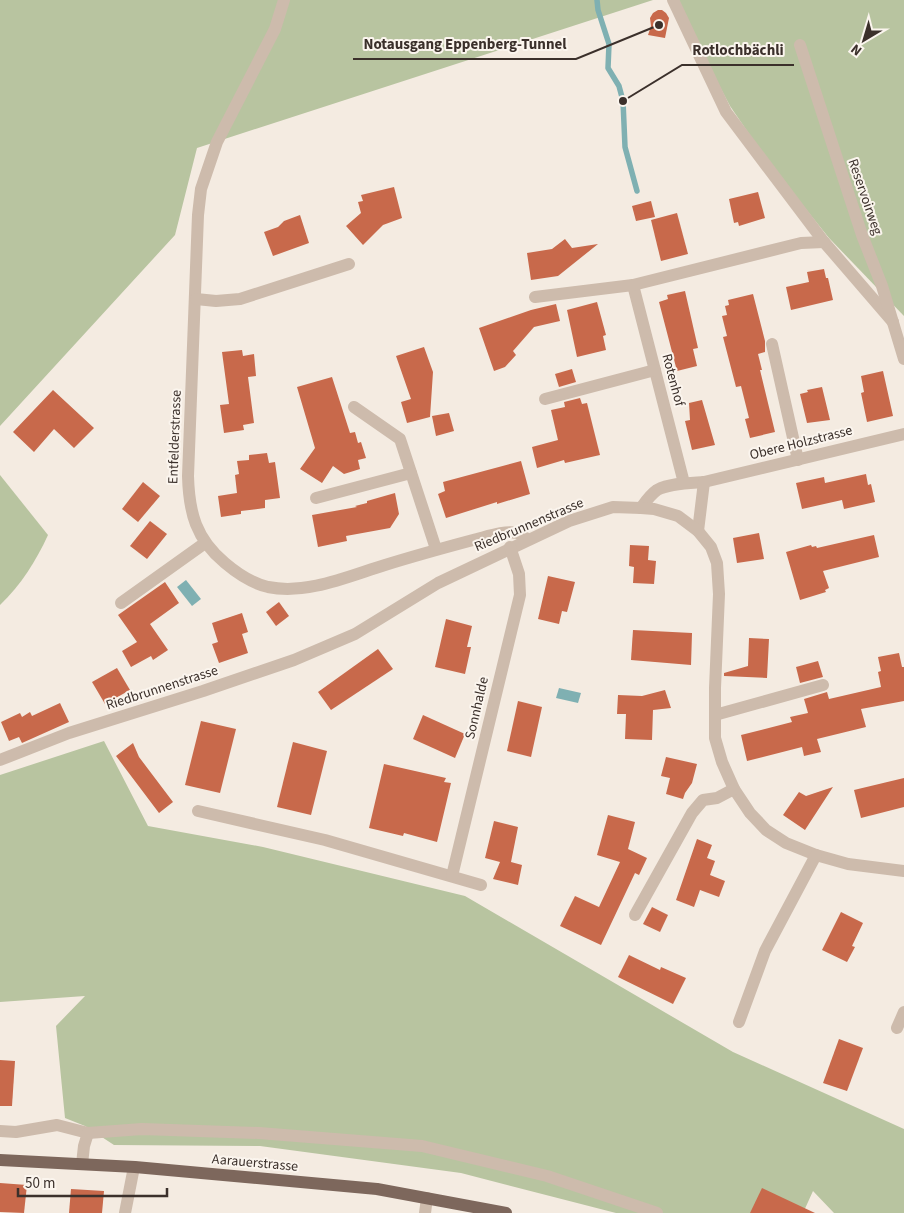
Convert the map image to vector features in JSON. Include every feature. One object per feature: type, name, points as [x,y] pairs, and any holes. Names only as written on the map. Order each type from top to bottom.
[{"type":"main road","name":"Aarauerstrasse","points":[[0,1160],[134,1167],[377,1189],[506,1213]]},
{"type":"street","name":"Entfelderstrasse","points":[[284,0],[275,29],[217,142],[201,189],[198,215],[189,500],[195,523],[205,543],[233,569],[254,583],[289,589],[334,581],[436,550],[505,533],[518,533],[527,539]]},
{"type":"street","points":[[673,0],[699,62],[726,112],[824,242],[893,322]]},
{"type":"street","name":"Reservoirweg","points":[[800,45],[862,235],[882,286],[904,359]]},
{"type":"street","points":[[535,297],[633,285],[801,243],[824,242]]},
{"type":"street","points":[[196,299],[224,301],[240,299],[350,264]]},
{"type":"street","name":"Rotenhof","points":[[633,285],[684,483]]},
{"type":"street","points":[[772,344],[798,460]]},
{"type":"street","points":[[544,399],[655,370]]},
{"type":"street","points":[[354,407],[400,439],[436,550]]},
{"type":"street","name":"Obere Holzstrasse","points":[[641,508],[650,496],[659,489],[684,483],[704,482],[904,434]]},
{"type":"street","points":[[316,498],[411,473]]},
{"type":"street","points":[[698,531],[704,482]]},
{"type":"street","name":"Riedbrunnenstrasse","points":[[0,760],[69,733],[294,660],[355,634],[438,583],[568,521],[613,507],[654,509],[678,516],[698,531],[711,547],[717,563],[719,594],[715,738],[722,762],[734,789],[750,813],[766,830],[816,856],[848,864],[904,871]]},
{"type":"street","points":[[121,603],[205,543]]},
{"type":"street","name":"Sonnhalde","points":[[452,876],[520,594],[519,574],[510,547]]},
{"type":"street","points":[[715,715],[823,685]]},
{"type":"street","points":[[635,915],[692,813],[703,800],[717,798],[734,789]]},
{"type":"street","points":[[198,811],[325,840],[481,885]]},
{"type":"street","points":[[739,1022],[765,951],[816,856]]},
{"type":"street","points":[[897,1028],[904,1012]]},
{"type":"street","points":[[0,1131],[16,1132],[57,1125],[88,1134],[142,1129],[250,1132],[422,1146],[547,1176],[657,1213]]},
{"type":"street","points":[[82,1164],[84,1146],[88,1134]]},
{"type":"street","points":[[125,1213],[134,1167]]},
{"type":"street","points":[[425,1213],[427,1198]]},
{"type":"green space","points":[[0,0],[653,0],[197,148],[175,235],[0,426]]},
{"type":"green space","points":[[674,0],[904,0],[904,316],[829,238],[768,162],[730,106]]},
{"type":"green space","points":[[0,475],[48,535],[27,572],[0,605]]},
{"type":"green space","points":[[104,741],[148,826],[263,847],[465,896],[733,1052],[904,1129],[904,1213],[834,1213],[813,1191],[803,1213],[616,1213],[461,1173],[260,1146],[114,1145],[85,1126],[65,1118],[56,1026],[85,996],[0,1002],[0,775]]},
{"type":"water","points":[[186,580],[201,599],[192,606],[177,587]]},
{"type":"water","points":[[559,688],[581,693],[578,703],[556,698]]},
{"type":"building","points":[[658,10],[662,10],[669,18],[665,38],[648,35],[651,26],[650,18]]},
{"type":"building","points":[[394,187],[402,218],[383,225],[363,245],[346,226],[361,213],[358,202],[363,201],[361,195]]},
{"type":"building","points":[[758,192],[765,218],[739,226],[738,222],[734,223],[729,199]]},
{"type":"building","points":[[651,201],[655,217],[636,221],[632,206]]},
{"type":"building","points":[[677,213],[688,254],[661,261],[651,220]]},
{"type":"building","points":[[300,215],[309,243],[273,256],[264,232]]},
{"type":"building","points":[[565,239],[572,248],[598,244],[558,276],[531,280],[527,253],[552,249]]},
{"type":"building","points":[[824,269],[833,300],[791,310],[786,287],[809,282],[807,272]]},
{"type":"building","points":[[685,291],[698,348],[693,349],[697,366],[677,371],[659,302],[668,299],[667,295]]},
{"type":"building","points":[[753,294],[765,341],[765,352],[758,354],[762,370],[760,370],[775,432],[750,438],[745,419],[749,418],[741,386],[736,387],[723,337],[727,336],[722,316],[727,315],[725,306],[729,305],[728,300]]},
{"type":"building","points":[[597,302],[606,335],[603,336],[606,350],[577,357],[567,310]]},
{"type":"building","points":[[556,304],[560,321],[534,327],[513,351],[516,355],[505,367],[494,371],[479,328],[531,310]]},
{"type":"building","points":[[424,347],[433,372],[430,417],[407,423],[401,402],[411,399],[396,356]]},
{"type":"building","points":[[242,350],[243,356],[254,354],[256,376],[248,377],[254,423],[243,425],[244,430],[224,433],[220,405],[229,404],[222,352]]},
{"type":"building","points":[[572,369],[576,382],[559,387],[555,374]]},
{"type":"building","points":[[883,371],[893,416],[867,422],[861,393],[864,392],[861,376]]},
{"type":"building","points":[[332,377],[350,433],[355,432],[358,443],[361,442],[366,458],[358,460],[360,469],[344,474],[333,466],[322,483],[300,469],[315,448],[297,387]]},
{"type":"building","points":[[822,387],[830,420],[807,423],[800,394],[808,392],[807,390]]},
{"type":"building","points":[[53,390],[94,428],[74,448],[54,429],[34,452],[13,432]]},
{"type":"building","points":[[580,398],[582,404],[587,403],[600,455],[565,463],[564,460],[537,468],[532,447],[558,440],[551,410],[565,407],[564,402]]},
{"type":"building","points":[[702,400],[715,445],[692,450],[685,421],[690,420],[689,403]]},
{"type":"building","points":[[449,413],[454,431],[436,436],[432,416]]},
{"type":"building","points":[[267,453],[269,463],[275,462],[280,498],[265,500],[265,508],[241,511],[241,514],[221,517],[218,496],[237,493],[235,475],[239,474],[237,461],[249,460],[249,455]]},
{"type":"building","points":[[521,461],[530,494],[446,518],[438,494],[445,491],[443,482]]},
{"type":"building","points":[[866,474],[868,485],[871,484],[875,502],[844,509],[842,500],[802,509],[796,483],[824,477],[825,483]]},
{"type":"building","points":[[143,482],[160,496],[138,522],[122,509]]},
{"type":"building","points":[[395,493],[399,514],[390,528],[346,536],[347,541],[318,547],[312,515],[357,507],[355,506]]},
{"type":"building","points":[[150,521],[167,534],[147,559],[130,546]]},
{"type":"building","points":[[759,533],[764,559],[737,563],[733,538]]},
{"type":"building","points":[[874,535],[879,557],[823,571],[829,588],[825,590],[826,592],[800,600],[786,552],[811,545],[817,548]]},
{"type":"building","points":[[630,545],[649,546],[648,560],[656,561],[654,584],[633,583],[634,567],[629,566]]},
{"type":"building","points":[[548,576],[575,582],[567,612],[562,611],[559,624],[538,619]]},
{"type":"building","points":[[165,582],[179,603],[150,624],[168,650],[153,660],[151,656],[131,667],[122,651],[137,642],[118,615]]},
{"type":"building","points":[[279,602],[289,616],[276,626],[266,612]]},
{"type":"building","points":[[242,613],[248,632],[242,634],[248,653],[219,663],[212,644],[218,642],[212,623]]},
{"type":"building","points":[[446,619],[472,626],[467,647],[471,647],[465,674],[435,667]]},
{"type":"building","points":[[633,630],[692,633],[691,665],[631,660]]},
{"type":"building","points":[[749,638],[769,639],[767,678],[724,676],[724,673],[748,666]]},
{"type":"building","points":[[378,649],[393,669],[331,710],[318,692]]},
{"type":"building","points":[[899,653],[902,667],[904,667],[904,701],[861,709],[866,727],[817,739],[821,752],[804,756],[802,747],[747,761],[741,735],[792,722],[790,717],[808,713],[804,699],[827,692],[829,699],[881,687],[878,672],[881,671],[878,657]]},
{"type":"building","points":[[818,661],[823,677],[800,683],[796,667]]},
{"type":"building","points":[[117,668],[130,690],[105,704],[92,682]]},
{"type":"building","points":[[665,690],[671,708],[653,710],[652,740],[625,739],[626,714],[617,714],[618,695],[642,696]]},
{"type":"building","points":[[518,701],[542,707],[531,757],[507,751]]},
{"type":"building","points":[[60,703],[69,722],[22,743],[19,737],[9,741],[1,722],[20,713],[22,717],[30,712],[32,716]]},
{"type":"building","points":[[423,715],[465,734],[455,758],[413,739]]},
{"type":"building","points":[[201,721],[236,729],[220,793],[185,785]]},
{"type":"building","points":[[293,742],[327,751],[311,815],[277,807]]},
{"type":"building","points":[[133,743],[139,757],[173,802],[159,813],[116,756]]},
{"type":"building","points":[[666,757],[697,764],[692,783],[683,799],[666,794],[670,778],[661,776]]},
{"type":"building","points":[[384,764],[446,778],[444,782],[451,783],[437,842],[404,833],[403,836],[369,828]]},
{"type":"building","points":[[904,778],[904,807],[861,818],[854,790]]},
{"type":"building","points":[[833,787],[805,830],[783,815],[799,792],[806,796]]},
{"type":"building","points":[[608,815],[635,822],[628,849],[647,858],[639,875],[635,873],[601,945],[560,926],[575,896],[599,907],[620,862],[597,855]]},
{"type":"building","points":[[494,821],[518,827],[511,862],[522,865],[518,885],[493,879],[500,862],[485,858]]},
{"type":"building","points":[[697,839],[712,845],[707,858],[715,861],[710,875],[725,881],[719,897],[700,890],[694,907],[676,900]]},
{"type":"building","points":[[652,907],[668,915],[660,932],[643,924]]},
{"type":"building","points":[[841,912],[863,923],[852,946],[855,947],[847,962],[822,950]]},
{"type":"building","points":[[629,955],[660,970],[661,967],[686,978],[673,1004],[618,977]]},
{"type":"building","points":[[839,1039],[863,1048],[847,1091],[823,1083]]},
{"type":"building","points":[[0,1060],[15,1061],[12,1106],[0,1106]]},
{"type":"building","points":[[0,1183],[27,1185],[24,1213],[0,1212]]},
{"type":"building","points":[[762,1188],[815,1213],[750,1213]]},
{"type":"building","points":[[71,1189],[104,1191],[102,1213],[69,1213]]},
{"type":"waterway","points":[[597,0],[598,10],[609,44],[608,68],[619,86],[623,101],[625,147],[637,191]]},
{"type":"place","name":"Notausgang Eppenberg-Tunnel","points":[[659,25]]},
{"type":"place","name":"Rotlochbächli","points":[[623,101]]}]
